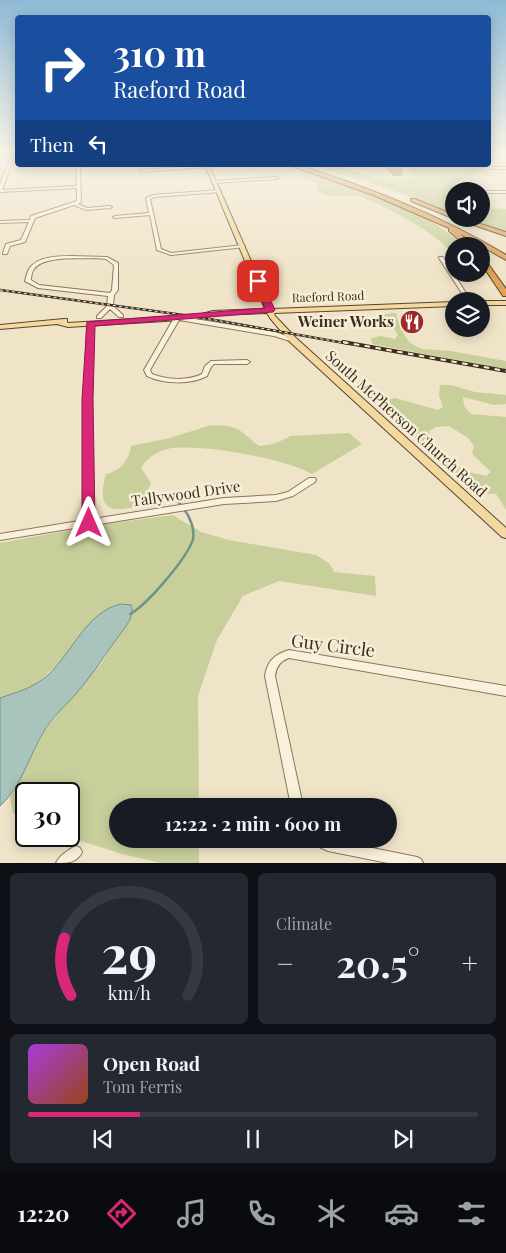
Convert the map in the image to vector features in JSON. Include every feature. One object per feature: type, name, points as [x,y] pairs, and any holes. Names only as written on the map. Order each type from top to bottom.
[{"type":"highway","points":[[382,194],[421,210],[465,233],[506,258]]},
{"type":"highway","points":[[391,194],[416,203],[463,226],[506,252]]},
{"type":"highway","points":[[405,196],[445,212]]},
{"type":"highway","points":[[421,210],[458,237]]},
{"type":"highway","points":[[485,227],[506,234]]},
{"type":"highway","points":[[490,271],[506,294]]},
{"type":"main road","name":"South McPherson Church Road","points":[[221,194],[272,317],[293,340],[506,534]]},
{"type":"main road","points":[[490,304],[506,303]]},
{"type":"main road","name":"Raeford Road","points":[[0,327],[60,323],[69,320],[99,317],[445,304]]},
{"type":"main road","name":"Raeford Road","points":[[60,323],[68,325],[90,324],[198,317],[203,314]]},
{"type":"street","points":[[0,222],[30,221],[40,214],[76,204],[80,200],[80,194]]},
{"type":"street","points":[[171,194],[152,196],[148,200],[159,250],[162,253],[243,246]]},
{"type":"street","points":[[76,204],[86,209],[110,207]]},
{"type":"street","points":[[115,217],[152,214]]},
{"type":"street","points":[[5,253],[8,245],[23,241],[30,221]]},
{"type":"street","points":[[99,317],[110,306],[111,295],[115,290],[117,269],[113,261],[107,258],[94,257],[44,261],[34,265],[28,281],[38,286],[111,295]]},
{"type":"street","points":[[441,258],[463,292]]},
{"type":"street","points":[[110,306],[121,316]]},
{"type":"street","points":[[246,362],[213,362],[208,366],[205,375],[199,379],[152,377],[148,373],[148,368],[177,318],[266,332],[293,340]]},
{"type":"street","points":[[89,523],[87,399],[90,324]]},
{"type":"street","name":"Tallywood Drive","points":[[0,537],[224,500],[276,498],[290,494],[312,480]]},
{"type":"street","name":"Guy Circle","points":[[295,798],[270,676],[273,664],[283,656],[289,654],[506,691]]},
{"type":"street","points":[[343,848],[417,863]]},
{"type":"street","points":[[62,863],[76,852]]},
{"type":"green space","points":[[324,194],[374,194],[429,220],[453,237],[445,237],[445,245],[410,221],[371,201],[355,196]]},
{"type":"green space","points":[[403,194],[445,194],[445,211]]},
{"type":"green space","points":[[490,208],[506,209],[506,232],[490,227]]},
{"type":"green space","points":[[396,313],[401,330],[410,343],[422,349],[451,351],[506,361],[506,369],[372,344],[371,338],[381,336],[395,339],[398,335],[385,322],[384,315]]},
{"type":"green space","points":[[440,385],[451,385],[475,392],[506,395],[506,404],[494,405],[463,397],[464,406],[471,414],[506,417],[506,510],[496,494],[479,493],[468,489],[378,402],[395,398],[438,410],[443,407],[439,396]],"holes":[[[449,426],[468,438],[474,446],[472,454],[491,472],[486,476],[466,471],[434,447],[429,431],[436,427]]]},
{"type":"green space","points":[[211,425],[234,428],[259,446],[274,444],[291,436],[349,433],[362,444],[312,474],[283,463],[244,454],[204,449],[167,449],[150,457],[141,468],[151,483],[141,505],[113,509],[104,502],[103,486],[106,474],[115,471],[123,464],[131,446],[170,438]]},
{"type":"green space","points":[[173,515],[201,532],[229,540],[316,555],[330,564],[334,572],[375,576],[376,596],[279,581],[243,596],[217,640],[198,696],[199,798],[109,798],[109,848],[199,848],[199,863],[161,863],[122,854],[80,841],[80,782],[18,782],[45,730],[85,680],[101,664],[112,646],[69,649],[61,662],[32,687],[0,698],[0,543],[98,525]]},
{"type":"green space","points":[[15,787],[15,814],[13,813],[10,797]]},
{"type":"water","points":[[121,604],[131,605],[132,614],[128,624],[85,683],[47,726],[20,780],[15,782],[15,788],[0,806],[0,698],[31,687],[42,680],[57,666],[89,624],[109,608]]},
{"type":"waterway","points":[[175,497],[181,505]]},
{"type":"waterway","points":[[130,614],[156,591],[190,547],[193,539],[193,527],[184,509]]},
{"type":"railway","points":[[0,290],[198,317],[350,344]]},
{"type":"railway","points":[[343,342],[506,371]]},
{"type":"place","name":"Weiner Works","points":[[412,322]]},
{"type":"route","points":[[89,523],[87,399],[90,324],[270,310],[258,281]]}]
